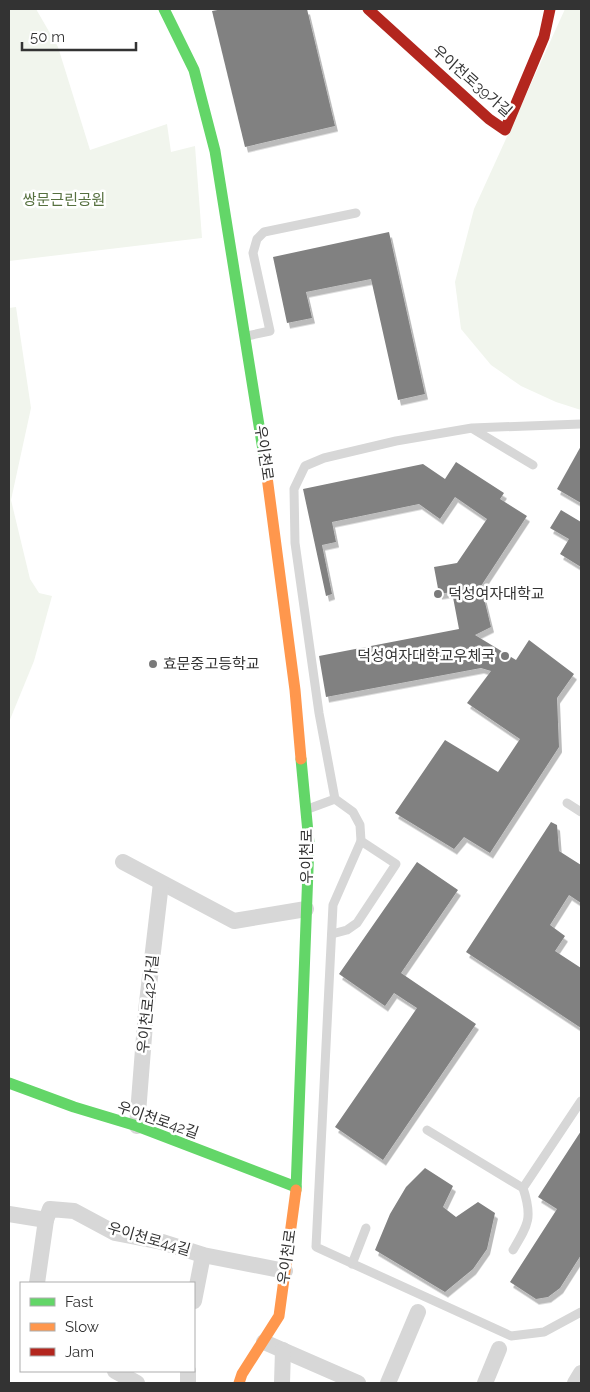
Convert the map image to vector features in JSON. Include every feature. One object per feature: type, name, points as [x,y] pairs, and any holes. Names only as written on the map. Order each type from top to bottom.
[{"type":"street","name":"우이천로","points":[[164,9],[194,70],[215,150],[246,336],[295,690],[308,843],[296,1187],[279,1316],[242,1374],[239,1383]]},
{"type":"street","name":"우이천로39가길","points":[[368,9],[489,119],[505,130],[544,37],[550,9]]},
{"type":"street","points":[[123,862],[234,921],[306,909]]},
{"type":"street","name":"우이천로42가길","points":[[137,1126],[146,1011],[161,882]]},
{"type":"street","name":"우이천로42길","points":[[9,1083],[74,1107],[137,1126],[296,1187]]},
{"type":"street","name":"우이천로44길","points":[[46,1220],[50,1209],[74,1211],[115,1233],[162,1242],[203,1255],[285,1271]]},
{"type":"street","points":[[9,1214],[46,1220],[37,1282]]},
{"type":"street","name":"우이천로44길","points":[[195,1296],[203,1255]]},
{"type":"street","points":[[388,1383],[418,1312]]},
{"type":"street","points":[[264,1342],[358,1383]]},
{"type":"street","points":[[484,1383],[499,1348]]},
{"type":"street","points":[[282,1383],[283,1350]]},
{"type":"street","points":[[117,1372],[137,1383]]},
{"type":"street","points":[[576,1383],[581,1373]]},
{"type":"lane","points":[[246,336],[270,332],[253,254],[257,239],[264,232],[356,213]]},
{"type":"lane","points":[[581,424],[472,428],[396,441],[324,458],[305,466],[294,489],[295,543],[318,713],[334,800],[353,812],[360,825],[361,841],[333,906],[316,1247],[511,1336],[544,1332],[581,1312]]},
{"type":"lane","points":[[472,428],[533,465]]},
{"type":"lane","points":[[305,810],[334,800]]},
{"type":"lane","points":[[567,803],[581,812]]},
{"type":"lane","points":[[332,934],[347,930],[357,923],[396,864],[361,841]]},
{"type":"lane","points":[[523,1188],[581,1101]]},
{"type":"lane","points":[[427,1130],[523,1188],[530,1207],[529,1224],[513,1250]]},
{"type":"lane","points":[[352,1264],[366,1228]]},
{"type":"green space","name":"쌍문근린공원","points":[[9,9],[36,9],[58,47],[90,150],[167,124],[171,152],[195,146],[202,238],[9,261]]},
{"type":"green space","points":[[565,9],[581,9],[581,410],[556,402],[521,386],[491,365],[461,329],[455,282],[474,209]]},
{"type":"green space","points":[[16,307],[31,408],[11,500],[30,579],[39,593],[52,596],[34,661],[9,722],[9,308]]},
{"type":"building","points":[[223,9],[307,9],[335,126],[245,147],[212,11]]},
{"type":"building","points":[[389,232],[425,394],[398,400],[371,279],[306,292],[312,318],[287,323],[273,257]]},
{"type":"building","points":[[581,446],[581,503],[557,489]]},
{"type":"building","points":[[456,462],[504,493],[500,499],[527,516],[481,586],[491,627],[475,635],[516,660],[529,640],[574,674],[557,698],[559,747],[490,853],[464,837],[454,849],[395,813],[445,740],[498,772],[520,739],[467,703],[491,671],[481,668],[326,697],[319,656],[459,629],[452,592],[439,594],[434,567],[457,563],[487,519],[455,497],[440,519],[419,504],[332,522],[336,542],[322,545],[332,594],[326,596],[303,489],[423,464],[445,479]]},
{"type":"building","points":[[561,510],[581,522],[581,567],[560,554],[569,539],[550,528]]},
{"type":"building","points":[[551,822],[557,825],[559,851],[581,865],[581,903],[569,895],[550,925],[565,936],[555,951],[581,968],[581,1028],[466,952]]},
{"type":"building","points":[[417,862],[458,890],[401,973],[476,1024],[383,1160],[335,1127],[417,1008],[394,993],[385,1006],[339,974]]},
{"type":"building","points":[[581,1131],[581,1255],[560,1288],[548,1297],[536,1299],[510,1282],[557,1209],[538,1197]]},
{"type":"building","points":[[425,1168],[453,1186],[443,1207],[456,1217],[478,1202],[495,1213],[487,1249],[473,1269],[445,1292],[375,1250],[390,1214],[406,1187]]},
{"type":"traffic: fast","points":[[164,9],[194,70],[215,151],[266,469]]},
{"type":"traffic: fast","points":[[296,1190],[309,843],[301,759]]},
{"type":"traffic: fast","points":[[9,1083],[74,1107],[137,1126],[296,1187]]},
{"type":"traffic: slow","points":[[266,469],[295,690],[301,759]]},
{"type":"traffic: slow","points":[[239,1383],[242,1374],[279,1316],[296,1190]]},
{"type":"traffic: jam","points":[[368,9],[489,119],[505,130],[544,37],[550,9]]},
{"type":"place","name":"덕성여자대학교","points":[[438,594]]},
{"type":"place","name":"덕성여자대학교우체국","points":[[505,656]]},
{"type":"place","name":"효문중고등학교","points":[[153,664]]}]
